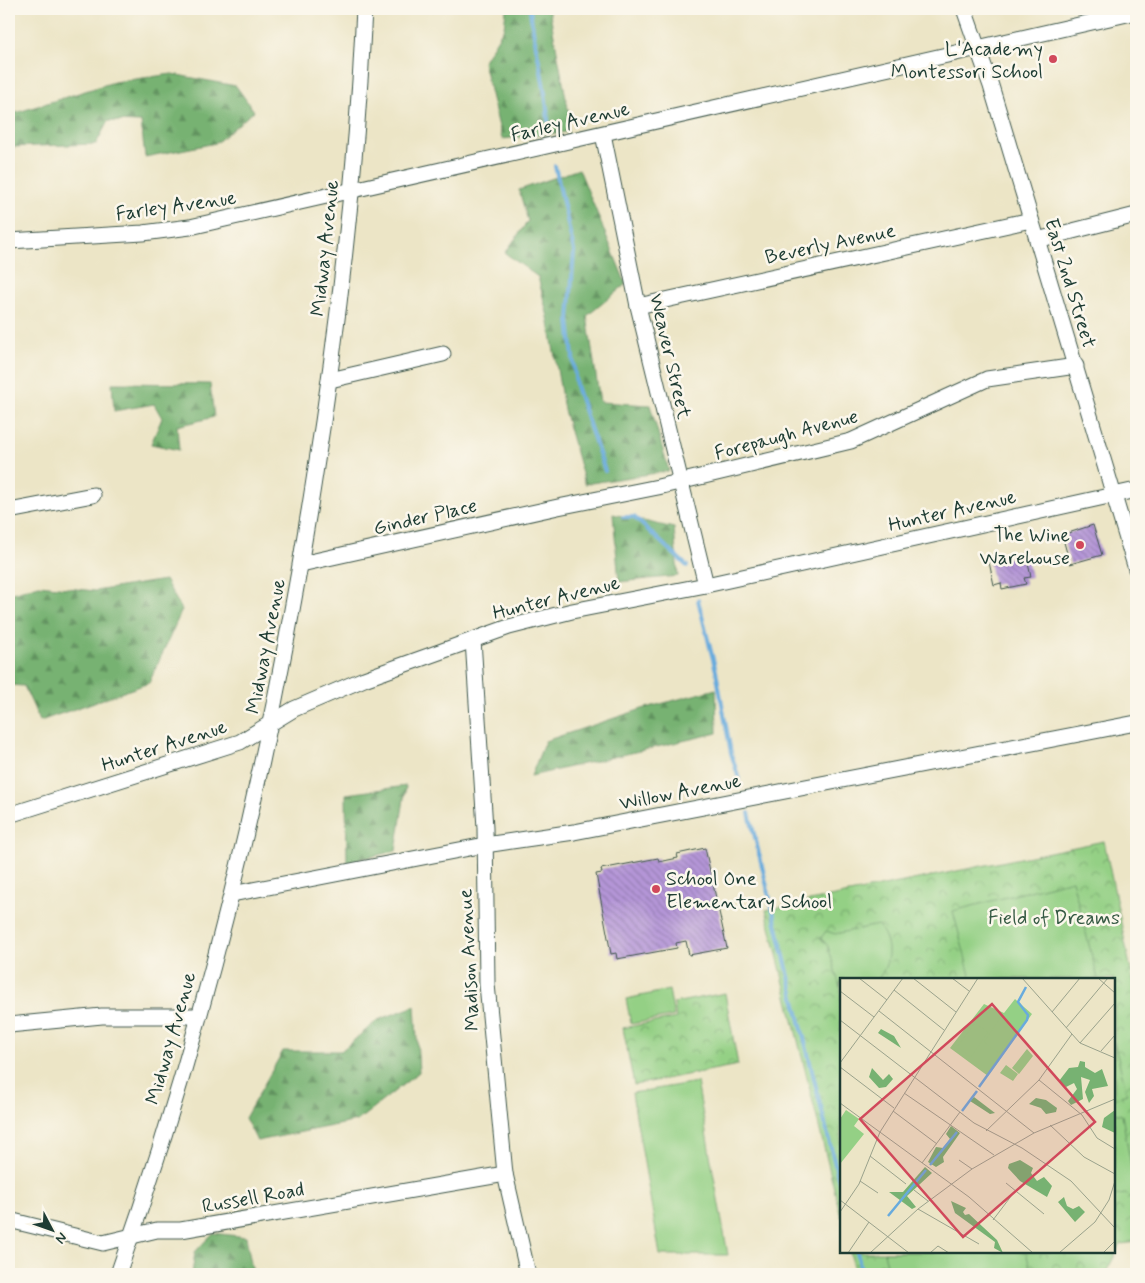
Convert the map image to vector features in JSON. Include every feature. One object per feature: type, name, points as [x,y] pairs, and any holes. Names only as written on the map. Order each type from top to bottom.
[{"type":"street","name":"Midway Avenue","points":[[118,1274],[199,1016],[232,894],[271,723],[301,564],[330,380],[350,191],[364,9]]},
{"type":"street","name":"East 2nd Street","points":[[964,9],[979,48],[1136,569]]},
{"type":"street","name":"Farley Avenue","points":[[9,241],[143,233],[190,227],[1136,12]]},
{"type":"street","name":"Weaver Street","points":[[603,134],[638,306],[706,585]]},
{"type":"street","points":[[1037,240],[1136,216]]},
{"type":"street","name":"Beverly Avenue","points":[[638,306],[1031,220]]},
{"type":"street","points":[[330,380],[443,354]]},
{"type":"street","name":"Forepaugh Avenue","points":[[558,507],[680,482],[851,442],[987,379],[1076,366]]},
{"type":"street","name":"Hunter Avenue","points":[[9,815],[240,742],[294,709],[364,680],[509,627],[572,610],[706,585],[1136,490]]},
{"type":"street","points":[[9,511],[93,495]]},
{"type":"street","name":"Ginder Place","points":[[301,564],[558,507]]},
{"type":"street","name":"Madison Avenue","points":[[473,640],[485,845],[487,984],[505,1174],[528,1274]]},
{"type":"street","name":"Willow Avenue","points":[[232,894],[485,845],[583,830],[1136,723]]},
{"type":"street","points":[[9,1025],[102,1016],[199,1016]]},
{"type":"street","name":"Russell Road","points":[[9,1220],[103,1243],[157,1230],[181,1230],[505,1174]]},
{"type":"green space","points":[[506,9],[549,9],[569,114],[568,132],[502,139],[483,62],[504,28]]},
{"type":"green space","points":[[172,74],[236,86],[254,111],[216,143],[145,157],[141,122],[108,121],[96,144],[9,147],[9,115],[114,82]]},
{"type":"green space","points":[[579,169],[626,284],[587,316],[600,402],[650,405],[669,471],[585,484],[564,410],[548,317],[538,277],[505,253],[528,221],[519,190]]},
{"type":"green space","points":[[112,383],[210,384],[214,417],[177,426],[179,450],[151,444],[162,418],[154,404],[114,411]]},
{"type":"green space","points":[[613,514],[674,528],[678,576],[619,582]]},
{"type":"green space","points":[[165,580],[182,610],[149,683],[40,721],[24,686],[9,685],[9,594],[39,585],[95,591]]},
{"type":"green space","points":[[716,689],[717,733],[531,776],[545,741],[642,709]]},
{"type":"green space","points":[[406,786],[396,851],[347,862],[346,794]]},
{"type":"green space","name":"Field of Dreams","points":[[1104,841],[1136,995],[1136,1242],[1121,1244],[1105,1274],[855,1274],[850,1253],[1115,1253],[1115,978],[840,978],[840,1213],[766,910]]},
{"type":"green space","points":[[1072,880],[1098,978],[971,978],[953,911]]},
{"type":"green space","points":[[878,925],[883,932],[888,946],[885,966],[879,978],[840,978],[840,987],[828,946],[821,938],[826,931],[835,934]]},
{"type":"green space","points":[[669,990],[674,1016],[631,1024],[626,999]]},
{"type":"green space","points":[[725,993],[738,1065],[634,1085],[623,1028],[676,1018],[674,1003]]},
{"type":"green space","points":[[415,1006],[419,1072],[357,1121],[257,1141],[245,1118],[283,1051],[341,1051],[378,1020]]},
{"type":"green space","points":[[1115,1046],[1127,1094],[1115,1098]]},
{"type":"green space","points":[[697,1082],[728,1255],[660,1255],[632,1093]]},
{"type":"green space","points":[[1115,1113],[1122,1115],[1134,1183],[1136,1183],[1136,1197],[1130,1197],[1125,1194],[1115,1196]]},
{"type":"green space","points":[[213,1233],[246,1237],[253,1274],[192,1274],[195,1252]]},
{"type":"green space","points":[[884,1253],[1026,1253],[1030,1267],[998,1274],[889,1274]]},
{"type":"building","points":[[1093,525],[1102,555],[1070,564],[1062,535]]},
{"type":"building","points":[[1026,554],[1031,577],[1024,578],[1026,584],[1002,589],[1001,583],[994,585],[989,562]]},
{"type":"building","name":"School One Elementary School","points":[[705,848],[727,948],[689,955],[686,941],[676,943],[677,948],[617,959],[616,953],[611,954],[596,874],[602,873],[601,869],[658,858],[659,862],[678,858],[677,854]]},
{"type":"waterway","points":[[530,9],[548,121]]},
{"type":"waterway","points":[[555,166],[574,251],[569,320],[576,386],[605,471]]},
{"type":"waterway","points":[[623,517],[634,517],[687,566]]},
{"type":"waterway","points":[[698,600],[716,671],[731,753],[739,779]]},
{"type":"waterway","points":[[749,813],[840,1185]]},
{"type":"waterway","points":[[857,1253],[862,1274]]},
{"type":"place","name":"L'Academy Montessori School","points":[[1053,59]]},
{"type":"place","name":"The Wine Warehouse","points":[[1080,545]]},
{"type":"place","name":"School One Elementary School","points":[[656,889]]}]
